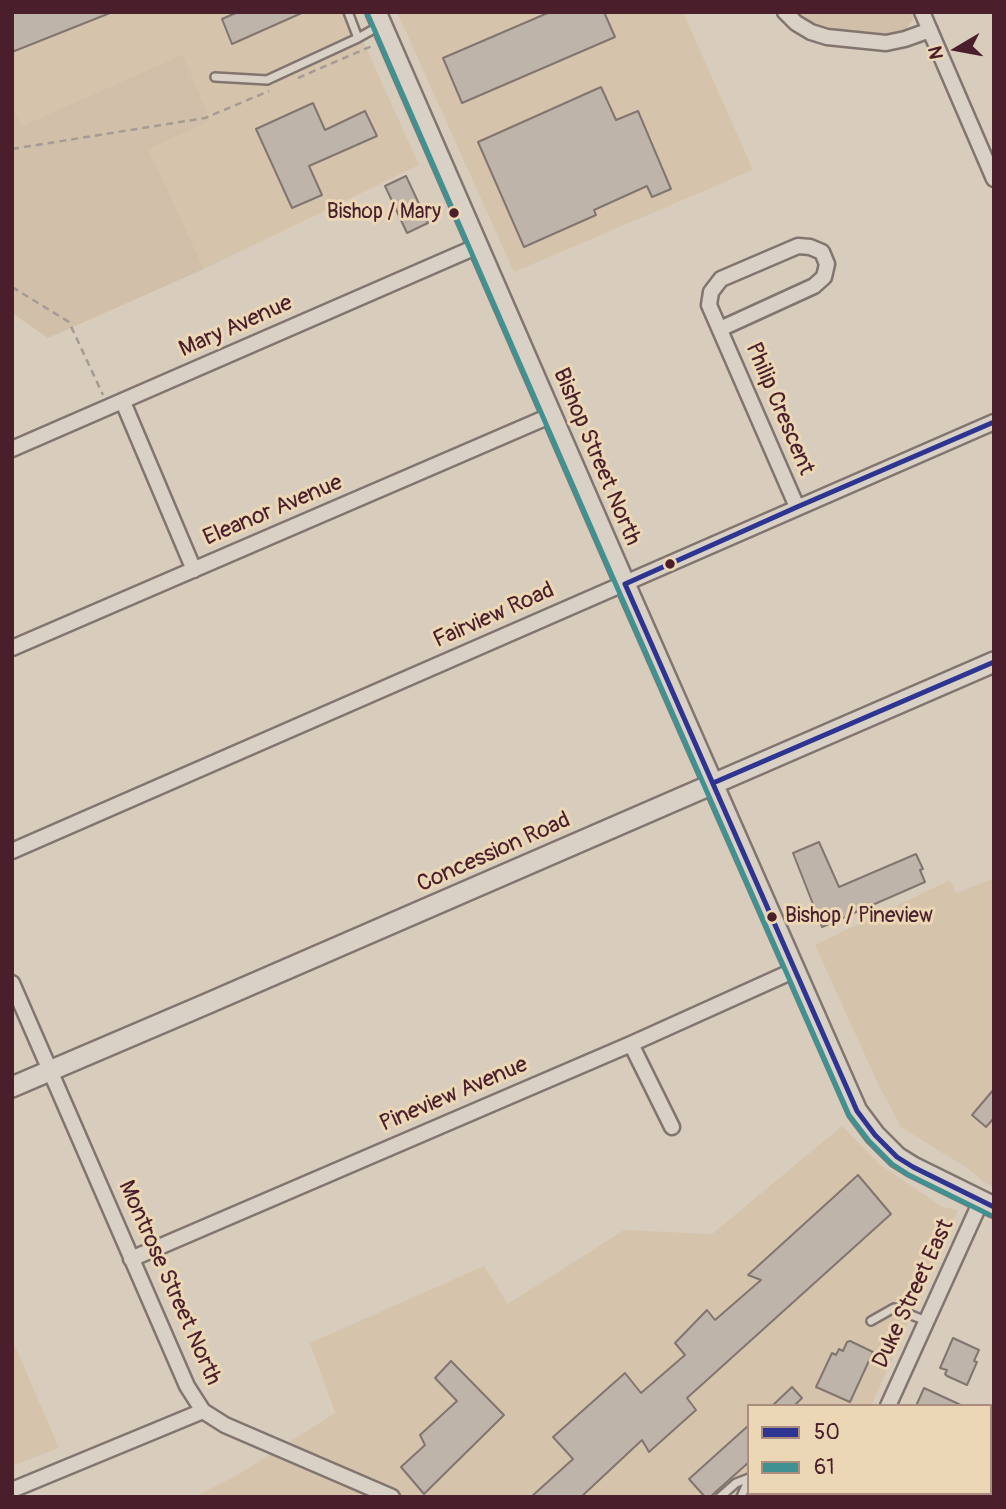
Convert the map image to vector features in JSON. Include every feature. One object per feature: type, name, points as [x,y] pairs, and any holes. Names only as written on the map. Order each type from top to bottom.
[{"type":"main road","name":"Bishop Street North","points":[[378,19],[849,1094],[867,1125],[897,1157],[987,1204]]},
{"type":"main road","name":"Concession Road","points":[[12,1087],[994,662]]},
{"type":"street","points":[[785,12],[811,32],[827,37],[886,43],[930,30]]},
{"type":"street","points":[[922,12],[994,178]]},
{"type":"street","name":"Mary Avenue","points":[[12,449],[478,246]]},
{"type":"street","name":"Philip Crescent","points":[[720,329],[814,286],[824,277],[827,264],[822,253],[810,247],[798,246],[721,279],[711,292],[709,305],[797,507]]},
{"type":"street","points":[[123,402],[194,570]]},
{"type":"street","name":"Eleanor Avenue","points":[[12,648],[552,415]]},
{"type":"street","name":"Fairview Road","points":[[12,851],[994,422]]},
{"type":"street","name":"Pineview Avenue","points":[[131,1259],[631,1044],[795,970]]},
{"type":"street","name":"Montrose Street North","points":[[12,983],[187,1386],[203,1411],[225,1425],[392,1497]]},
{"type":"street","points":[[631,1044],[671,1127]]},
{"type":"street","name":"Duke Street East","points":[[889,1404],[926,1321],[987,1204]]},
{"type":"street","points":[[12,1490],[203,1411]]},
{"type":"lane","points":[[348,12],[358,38]]},
{"type":"lane","points":[[215,77],[267,80],[358,38],[378,19]]},
{"type":"lane","points":[[870,1321],[894,1308],[926,1321]]},
{"type":"lane","points":[[720,1497],[736,1483],[747,1479]]},
{"type":"path","points":[[12,149],[205,118]]},
{"type":"path","points":[[12,286],[69,322],[109,408]]},
{"type":"shaded area","points":[[12,12],[350,12],[419,165],[204,269],[147,149],[22,127],[12,106]]},
{"type":"shaded area","points":[[397,12],[683,12],[753,170],[514,272]]},
{"type":"shaded area","points":[[796,12],[912,12],[913,20],[901,32],[880,34],[827,28],[813,24]]},
{"type":"shaded area","points":[[183,55],[210,121],[148,149],[204,269],[48,338],[12,313],[12,106],[22,126]]},
{"type":"shaded area","points":[[994,878],[994,1187],[901,1127],[879,1086],[815,945],[950,880],[956,893]]},
{"type":"shaded area","points":[[842,1126],[879,1164],[943,1207],[958,1210],[872,1404],[747,1404],[747,1495],[829,1497],[194,1497],[239,1474],[335,1413],[310,1343],[484,1266],[508,1304],[624,1230],[712,1234]]},
{"type":"shaded area","points":[[12,1339],[59,1448],[12,1466]]},
{"type":"building","points":[[12,12],[110,12],[110,13],[12,52]]},
{"type":"building","points":[[238,12],[304,12],[232,44],[222,19]]},
{"type":"building","points":[[550,12],[604,12],[615,37],[462,103],[443,58]]},
{"type":"building","points":[[601,87],[616,120],[638,111],[671,189],[652,197],[647,186],[594,210],[596,215],[524,247],[478,142]]},
{"type":"building","points":[[313,103],[325,130],[365,111],[377,136],[309,166],[322,195],[292,208],[256,129]]},
{"type":"building","points":[[406,176],[428,223],[407,233],[385,186]]},
{"type":"building","points":[[819,842],[839,887],[916,854],[925,882],[822,927],[793,853]]},
{"type":"building","points":[[994,1089],[994,1118],[986,1127],[972,1115]]},
{"type":"building","points":[[858,1175],[891,1214],[687,1398],[696,1410],[649,1452],[642,1440],[581,1497],[531,1497],[573,1459],[553,1437],[625,1373],[641,1393],[685,1355],[675,1343],[707,1310],[715,1320],[761,1280],[748,1275]]},
{"type":"building","points":[[953,1338],[979,1350],[967,1385],[947,1376],[947,1370],[940,1368]]},
{"type":"building","points":[[850,1341],[873,1352],[850,1402],[816,1387],[832,1353],[836,1355],[839,1349],[843,1351]]},
{"type":"building","points":[[451,1361],[504,1415],[424,1494],[401,1467],[425,1445],[420,1435],[457,1401],[435,1378]]},
{"type":"building","points":[[792,1387],[802,1398],[796,1404],[774,1404]]},
{"type":"building","points":[[924,1388],[959,1404],[917,1404]]},
{"type":"building","points":[[747,1427],[747,1464],[710,1497],[705,1497],[689,1479]]},
{"type":"transit line","name":"61","points":[[368,15],[849,1115],[869,1141],[892,1164],[990,1215]]},
{"type":"transit line","name":"50","points":[[994,422],[625,584],[857,1111],[875,1135],[897,1157],[994,1207]]},
{"type":"transit line","name":"50","points":[[713,783],[994,662]]},
{"type":"place","name":"Bishop / Mary","points":[[454,213]]},
{"type":"place","name":"Bishop / Pineview","points":[[772,917]]}]
